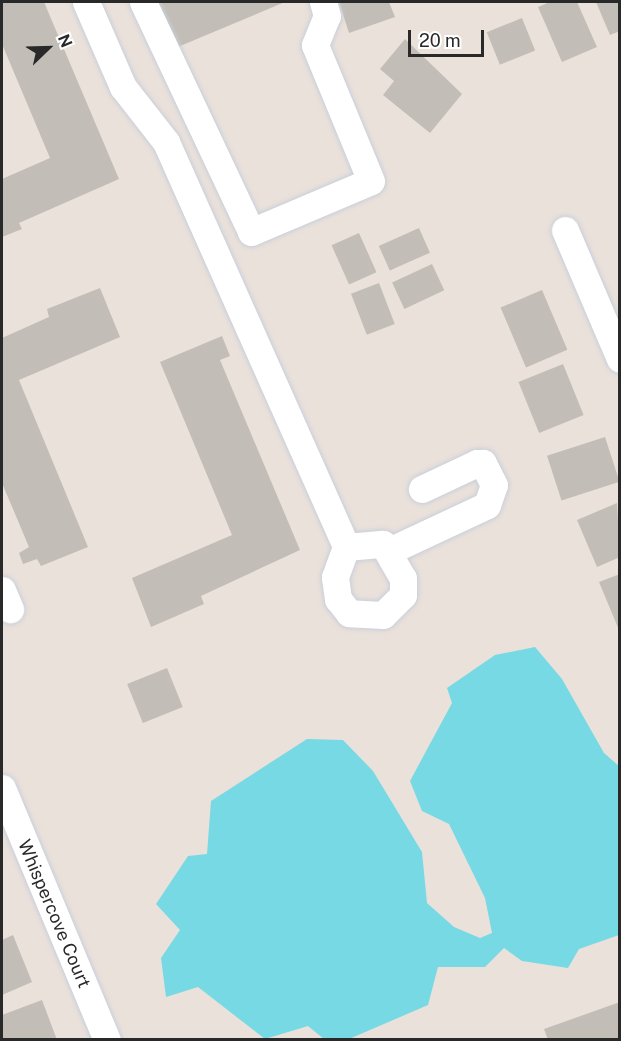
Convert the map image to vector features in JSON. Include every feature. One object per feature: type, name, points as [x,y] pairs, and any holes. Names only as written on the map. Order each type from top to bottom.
[{"type":"street","points":[[86,2],[123,87],[166,142],[346,547],[335,577],[338,599],[349,613],[362,617],[383,615],[403,595],[403,578],[389,551],[383,544],[346,547]]},
{"type":"street","points":[[142,2],[186,102],[251,232],[370,181],[315,45],[327,16],[323,2]]},
{"type":"street","points":[[565,230],[620,359]]},
{"type":"street","points":[[389,551],[487,505],[494,485],[483,463],[477,463],[422,489]]},
{"type":"street","name":"Whispercove Court","points":[[2,788],[106,1040]]},
{"type":"water","points":[[535,647],[562,679],[604,753],[619,766],[619,935],[579,949],[568,968],[522,961],[504,948],[485,967],[438,967],[428,1005],[349,1039],[324,1039],[308,1026],[265,1039],[198,987],[166,997],[161,958],[180,930],[156,904],[188,856],[207,854],[211,801],[307,739],[343,740],[373,771],[422,852],[427,903],[454,927],[480,938],[492,933],[485,898],[449,824],[422,811],[410,781],[452,703],[447,688],[495,655]]},
{"type":"building","points":[[2,2],[44,2],[119,179],[19,223],[22,229],[2,237],[2,179],[50,158],[2,44]]},
{"type":"building","points":[[153,2],[285,2],[173,49]]},
{"type":"building","points":[[339,2],[389,2],[395,17],[349,33]]},
{"type":"building","points":[[550,2],[577,2],[597,47],[562,62],[538,7]]},
{"type":"building","points":[[596,2],[620,2],[620,31],[610,35]]},
{"type":"building","points":[[522,18],[535,50],[500,65],[487,32]]},
{"type":"building","points":[[405,39],[462,94],[430,133],[383,95],[394,81],[380,69]]},
{"type":"building","points":[[419,228],[430,253],[390,271],[379,246]]},
{"type":"building","points":[[359,233],[376,272],[349,284],[332,245]]},
{"type":"building","points":[[432,264],[444,290],[404,309],[392,283]]},
{"type":"building","points":[[379,283],[395,324],[367,335],[351,294]]},
{"type":"building","points":[[100,288],[120,337],[19,380],[88,547],[41,566],[37,559],[23,564],[19,553],[29,547],[2,483],[2,338],[49,317],[47,309]]},
{"type":"building","points":[[542,290],[567,350],[526,367],[501,308]]},
{"type":"building","points":[[222,336],[230,356],[220,360],[300,550],[201,596],[204,604],[151,627],[132,578],[232,535],[160,362]]},
{"type":"building","points":[[563,364],[584,415],[539,433],[518,382]]},
{"type":"building","points":[[605,437],[620,482],[562,501],[547,456]]},
{"type":"building","points":[[617,503],[620,557],[597,567],[577,520]]},
{"type":"building","points":[[620,574],[620,630],[619,630],[599,582]]},
{"type":"building","points":[[167,668],[183,707],[143,723],[127,684]]},
{"type":"building","points":[[13,935],[32,982],[2,995],[2,940]]},
{"type":"building","points":[[42,1000],[57,1040],[2,1040],[2,1015]]},
{"type":"building","points":[[620,1002],[620,1040],[548,1040],[544,1029]]}]
